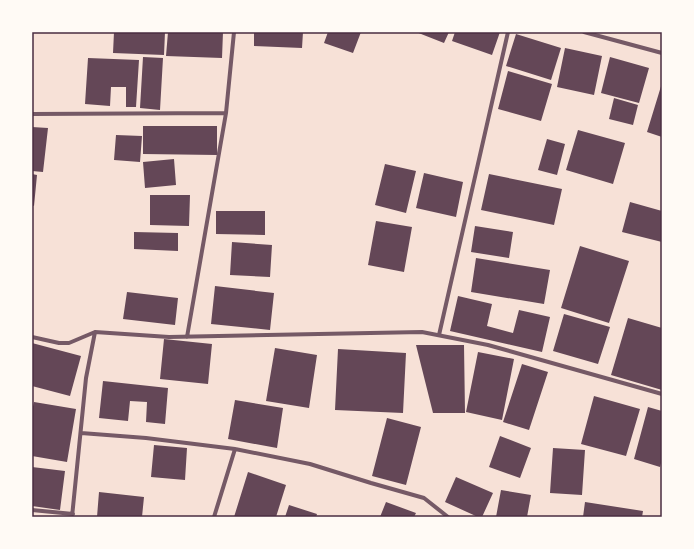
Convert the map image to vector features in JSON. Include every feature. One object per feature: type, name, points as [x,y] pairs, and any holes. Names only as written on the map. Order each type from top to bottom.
[{"type":"street","points":[[187,337],[226,113],[234,32]]},
{"type":"street","points":[[439,336],[508,32]]},
{"type":"street","points":[[584,32],[662,53]]},
{"type":"street","points":[[32,114],[226,113]]},
{"type":"street","points":[[32,337],[59,343],[70,343],[95,332],[187,337],[422,332],[488,345],[662,394]]},
{"type":"street","points":[[32,510],[73,516],[86,378],[95,332]]},
{"type":"street","points":[[80,433],[146,438],[235,450],[310,464],[371,484],[424,498],[448,517]]},
{"type":"street","points":[[214,517],[235,450]]},
{"type":"building","points":[[114,32],[165,32],[164,55],[113,53]]},
{"type":"building","points":[[168,32],[223,32],[222,58],[166,56]]},
{"type":"building","points":[[254,32],[303,32],[302,48],[254,46]]},
{"type":"building","points":[[328,32],[361,32],[353,53],[324,43]]},
{"type":"building","points":[[416,32],[449,32],[444,43]]},
{"type":"building","points":[[455,32],[500,32],[492,55],[452,41]]},
{"type":"building","points":[[516,34],[561,48],[551,80],[506,66]]},
{"type":"building","points":[[565,48],[602,56],[594,95],[557,87]]},
{"type":"building","points":[[143,57],[163,58],[160,110],[140,108]]},
{"type":"building","points":[[610,57],[649,68],[639,103],[601,93]]},
{"type":"building","points":[[88,58],[139,60],[136,107],[126,107],[126,87],[111,87],[110,106],[85,104]]},
{"type":"building","points":[[508,71],[552,84],[541,121],[498,109]]},
{"type":"building","points":[[662,83],[662,137],[647,132]]},
{"type":"building","points":[[614,98],[638,105],[633,125],[609,119]]},
{"type":"building","points":[[143,126],[217,126],[217,155],[143,154]]},
{"type":"building","points":[[32,127],[48,128],[43,172],[32,171]]},
{"type":"building","points":[[578,130],[625,143],[613,184],[566,170]]},
{"type":"building","points":[[116,135],[142,136],[140,162],[114,160]]},
{"type":"building","points":[[547,139],[565,144],[557,175],[538,170]]},
{"type":"building","points":[[174,159],[176,185],[145,188],[143,162]]},
{"type":"building","points":[[385,164],[416,171],[406,213],[375,205]]},
{"type":"building","points":[[424,173],[463,182],[456,217],[416,208]]},
{"type":"building","points":[[32,174],[37,175],[34,206],[32,205]]},
{"type":"building","points":[[489,174],[562,189],[554,225],[481,210]]},
{"type":"building","points":[[150,195],[190,195],[189,226],[150,225]]},
{"type":"building","points":[[630,202],[662,211],[662,242],[622,232]]},
{"type":"building","points":[[216,211],[265,211],[265,235],[216,234]]},
{"type":"building","points":[[376,221],[412,227],[404,272],[368,265]]},
{"type":"building","points":[[475,226],[513,232],[509,258],[471,252]]},
{"type":"building","points":[[134,232],[178,233],[178,251],[134,249]]},
{"type":"building","points":[[232,242],[272,245],[270,277],[230,275]]},
{"type":"building","points":[[580,246],[629,261],[609,323],[561,308]]},
{"type":"building","points":[[476,258],[550,270],[544,304],[471,292]]},
{"type":"building","points":[[215,286],[274,293],[270,330],[211,324]]},
{"type":"building","points":[[127,292],[178,298],[175,325],[123,319]]},
{"type":"building","points":[[458,296],[492,304],[487,326],[513,333],[519,310],[550,317],[542,352],[450,331]]},
{"type":"building","points":[[564,314],[610,327],[598,364],[553,351]]},
{"type":"building","points":[[628,318],[662,328],[662,390],[611,375]]},
{"type":"building","points":[[164,339],[212,344],[208,384],[160,379]]},
{"type":"building","points":[[32,343],[81,356],[70,396],[32,386]]},
{"type":"building","points":[[416,345],[464,345],[465,413],[433,413]]},
{"type":"building","points":[[275,348],[317,355],[309,408],[266,401]]},
{"type":"building","points":[[338,349],[406,353],[403,413],[335,410]]},
{"type":"building","points":[[478,352],[514,359],[502,420],[466,412]]},
{"type":"building","points":[[522,364],[548,372],[529,430],[503,422]]},
{"type":"building","points":[[103,381],[168,388],[165,424],[146,422],[147,402],[130,401],[128,421],[99,418]]},
{"type":"building","points":[[594,396],[640,409],[626,456],[581,444]]},
{"type":"building","points":[[235,400],[283,408],[277,448],[228,439]]},
{"type":"building","points":[[34,402],[76,409],[67,462],[32,456],[32,411]]},
{"type":"building","points":[[648,407],[662,411],[662,459],[660,467],[634,459]]},
{"type":"building","points":[[387,418],[421,427],[406,485],[372,476]]},
{"type":"building","points":[[500,436],[531,448],[520,478],[489,467]]},
{"type":"building","points":[[154,445],[187,448],[185,480],[151,477]]},
{"type":"building","points":[[553,448],[585,450],[582,495],[550,493]]},
{"type":"building","points":[[32,467],[65,471],[60,510],[32,506]]},
{"type":"building","points":[[248,472],[286,485],[276,517],[234,517]]},
{"type":"building","points":[[456,477],[493,493],[482,517],[478,517],[445,502]]},
{"type":"building","points":[[501,490],[531,495],[527,517],[496,517]]},
{"type":"building","points":[[99,492],[144,497],[142,517],[97,517]]},
{"type":"building","points":[[386,502],[416,513],[414,517],[380,517]]},
{"type":"building","points":[[585,502],[643,511],[642,517],[583,517]]},
{"type":"building","points":[[289,505],[317,514],[316,517],[285,517]]}]
